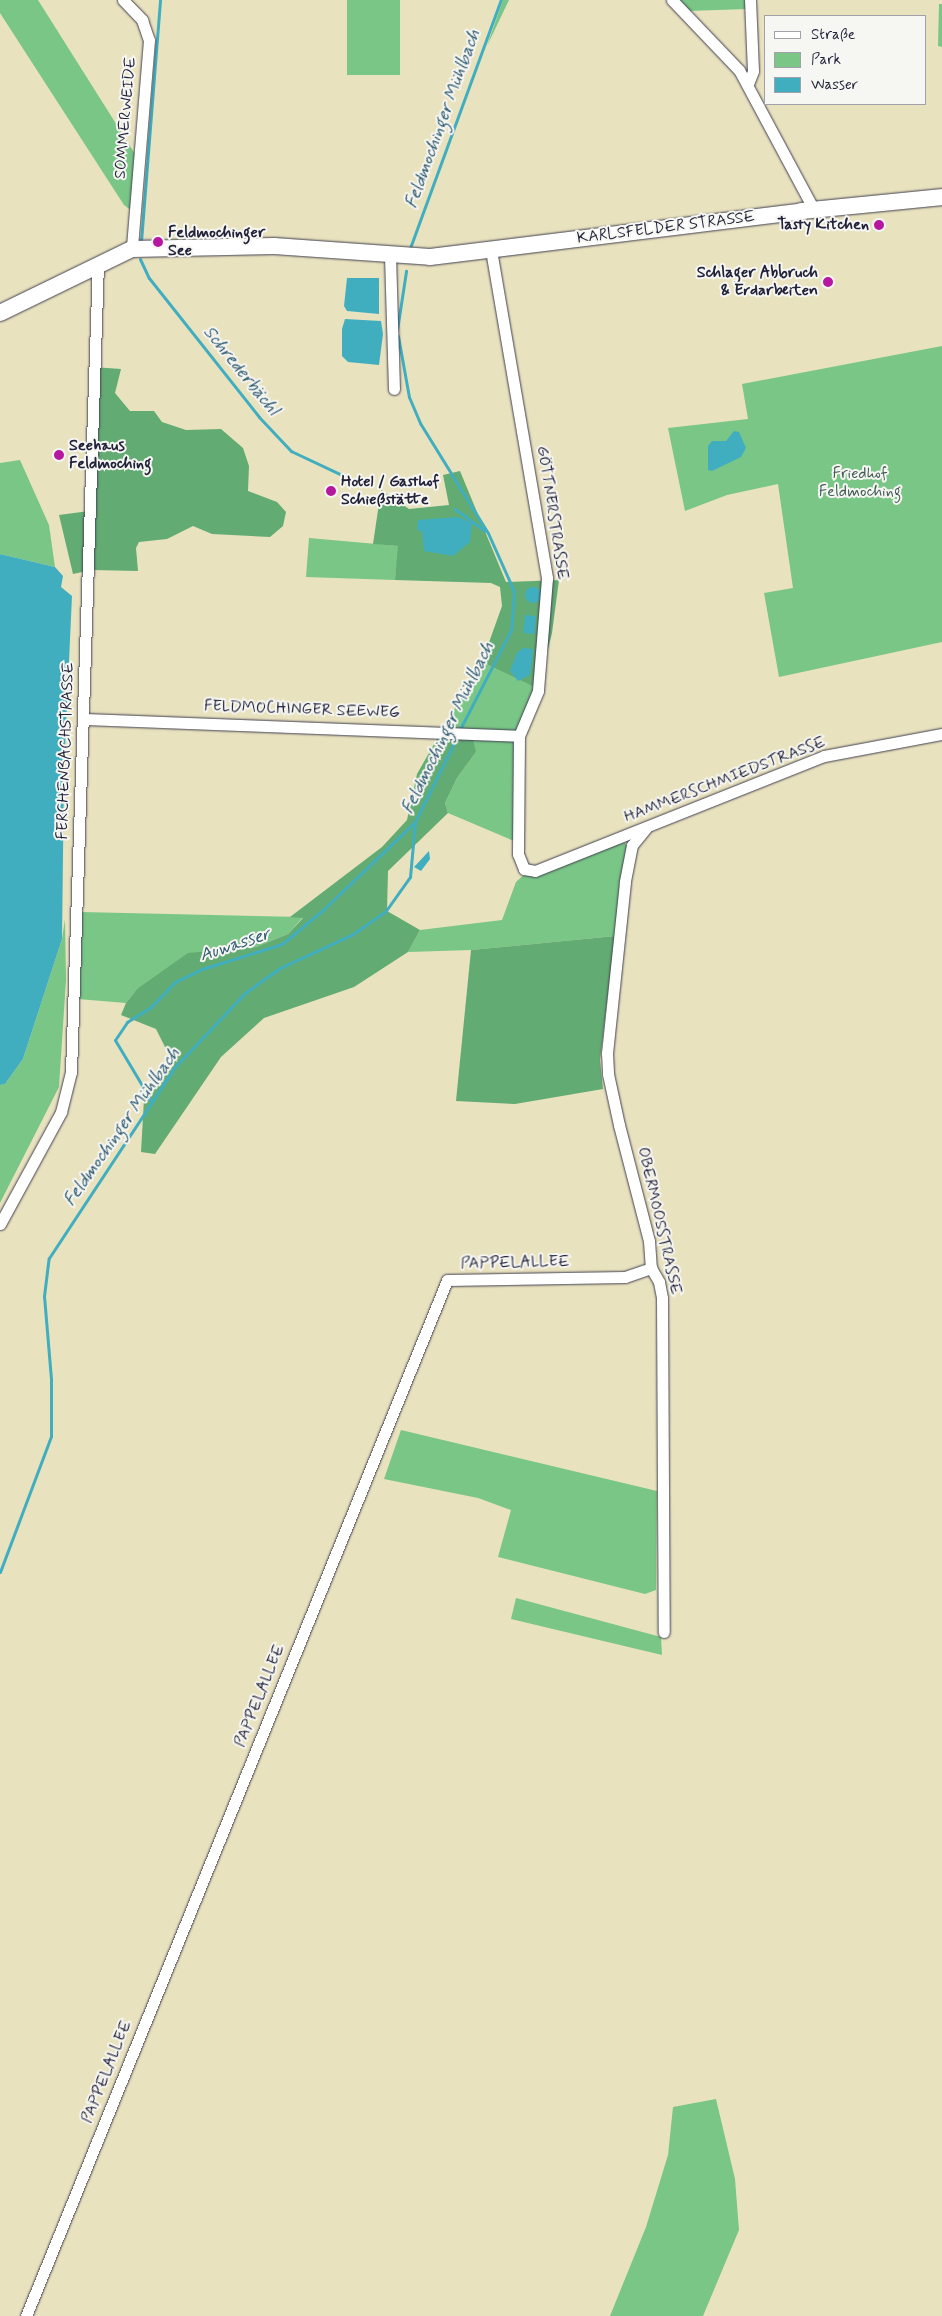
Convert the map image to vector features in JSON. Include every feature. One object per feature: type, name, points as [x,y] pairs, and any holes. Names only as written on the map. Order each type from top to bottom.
[{"type":"street","name":"SOMMERWEIDE","points":[[123,0],[147,27],[150,40],[132,249]]},
{"type":"street","points":[[672,0],[748,84],[814,210]]},
{"type":"street","points":[[748,84],[753,71],[750,0]]},
{"type":"street","name":"KARLSFELDER STRASSE","points":[[0,313],[98,263],[132,249],[274,246],[430,257],[814,210],[942,197]]},
{"type":"street","name":"GÖTTNERSTRASSE","points":[[491,250],[547,578],[538,691],[519,736],[518,854],[524,868]]},
{"type":"street","points":[[390,255],[394,389]]},
{"type":"street","name":"FERCHENBACHSTRASSE","points":[[0,1224],[61,1112],[69,1090],[84,719],[98,263]]},
{"type":"street","name":"FELDMOCHINGER SEEWEG","points":[[84,719],[519,736]]},
{"type":"street","name":"HAMMERSCHMIEDSTRASSE","points":[[524,868],[535,871],[824,756],[942,734]]},
{"type":"street","name":"OBERMOOSSTRASSE","points":[[647,826],[632,845],[625,882],[607,1054],[617,1117],[649,1241],[651,1268],[659,1282],[662,1298],[664,1632]]},
{"type":"street","name":"PAPPELALLEE","points":[[26,2316],[447,1280],[625,1278],[651,1268]]},
{"type":"green space","points":[[0,0],[38,0],[137,157],[132,211],[124,205],[0,13]]},
{"type":"green space","points":[[347,0],[400,0],[400,75],[347,75]]},
{"type":"green space","points":[[503,0],[509,0],[487,46]]},
{"type":"green space","points":[[679,0],[746,0],[747,9],[688,11]]},
{"type":"green space","points":[[939,4],[942,4],[942,47],[938,46]]},
{"type":"green space","name":"Friedhof Feldmoching","points":[[942,346],[942,642],[779,677],[764,593],[793,588],[778,484],[727,495],[685,511],[668,428],[748,419],[742,384]]},
{"type":"green space","points":[[93,367],[121,369],[115,393],[130,411],[154,411],[162,422],[186,430],[221,429],[243,448],[249,466],[248,491],[277,502],[286,512],[283,526],[270,537],[212,534],[193,526],[167,539],[139,542],[136,548],[138,571],[92,570],[73,574],[59,515],[89,511]]},
{"type":"green space","points":[[20,460],[49,525],[55,567],[0,554],[0,463]]},
{"type":"green space","points":[[460,471],[506,582],[559,580],[552,633],[538,689],[482,662],[502,606],[500,587],[491,583],[395,580],[398,546],[373,544],[381,490],[409,509],[449,505],[443,475]]},
{"type":"green space","points":[[309,538],[399,546],[395,580],[306,577]]},
{"type":"green space","points":[[482,662],[538,689],[518,735],[514,841],[448,813],[445,803],[457,778],[476,752],[441,732]]},
{"type":"green space","points":[[441,732],[472,735],[476,752],[457,778],[445,803],[448,813],[388,871],[387,911],[420,930],[408,952],[354,987],[264,1018],[221,1057],[155,1154],[141,1152],[144,1099],[174,1065],[156,1029],[121,1015],[126,1003],[137,989],[188,953],[256,947],[288,934],[303,918],[290,917],[382,847],[407,820],[417,774]]},
{"type":"green space","points":[[623,840],[627,846],[615,936],[471,950],[408,952],[420,930],[502,920],[516,882],[528,871]]},
{"type":"green space","points":[[81,912],[303,917],[288,934],[256,947],[227,951],[137,989],[126,1003],[78,999]]},
{"type":"green space","points":[[65,919],[66,980],[59,1087],[0,1203],[0,1085],[5,1084],[23,1059],[62,939]]},
{"type":"green space","points":[[615,936],[600,1060],[603,1089],[515,1104],[456,1101],[471,950]]},
{"type":"green space","points":[[401,1430],[657,1491],[656,1590],[645,1594],[498,1557],[511,1510],[478,1498],[384,1479]]},
{"type":"green space","points":[[516,1598],[661,1637],[662,1655],[511,1619]]},
{"type":"green space","points":[[716,2099],[735,2179],[739,2230],[703,2316],[610,2316],[646,2227],[668,2155],[673,2107]]},
{"type":"water","points":[[347,278],[379,278],[379,314],[347,311],[344,306]]},
{"type":"water","points":[[345,319],[381,321],[383,334],[379,365],[348,362],[342,356],[342,329]]},
{"type":"water","points":[[734,431],[739,432],[746,448],[741,457],[712,471],[708,470],[708,446],[712,441],[726,441]]},
{"type":"water","points":[[458,517],[472,523],[470,542],[453,556],[424,551],[422,531],[417,530],[418,520]]},
{"type":"water","points":[[0,554],[55,567],[63,576],[61,587],[72,596],[64,771],[62,939],[23,1059],[5,1084],[0,1085]]},
{"type":"water","points":[[533,587],[541,595],[533,603],[525,595]]},
{"type":"water","points":[[525,615],[536,616],[534,634],[523,633]]},
{"type":"water","points":[[523,648],[533,649],[530,675],[518,681],[510,671],[517,653]]},
{"type":"water","points":[[429,851],[430,859],[421,871],[414,867]]},
{"type":"waterway","name":"Schrederbächl","points":[[141,242],[160,0]]},
{"type":"waterway","name":"Feldmochinger Mühlbach","points":[[410,248],[501,0]]},
{"type":"waterway","name":"Schrederbächl","points":[[140,259],[149,278],[259,417],[291,451],[342,475]]},
{"type":"waterway","name":"Feldmochinger Mühlbach","points":[[397,330],[406,271]]},
{"type":"waterway","name":"Feldmochinger Mühlbach","points":[[398,336],[409,397],[420,423],[488,533],[514,591],[511,630],[459,731]]},
{"type":"waterway","name":"Schrederbächl","points":[[455,509],[485,531]]},
{"type":"waterway","name":"Feldmochinger Mühlbach","points":[[0,1572],[51,1436],[51,1379],[44,1296],[49,1258],[175,1067],[245,993],[280,968],[353,934],[385,912],[410,877],[415,822],[457,737]]},
{"type":"waterway","name":"Auwasser","points":[[152,1102],[115,1040],[127,1022],[151,1007],[175,982],[202,969],[282,944],[324,909],[415,822]]},
{"type":"place","name":"Tasty Kitchen","points":[[879,225]]},
{"type":"place","name":"Feldmochinger See","points":[[158,242]]},
{"type":"place","name":"Schlager Abbruch & Erdarbeiten","points":[[828,282]]},
{"type":"place","name":"Seehaus Feldmoching","points":[[59,455]]},
{"type":"place","name":"Hotel / Gasthof Schießstätte","points":[[331,491]]}]
